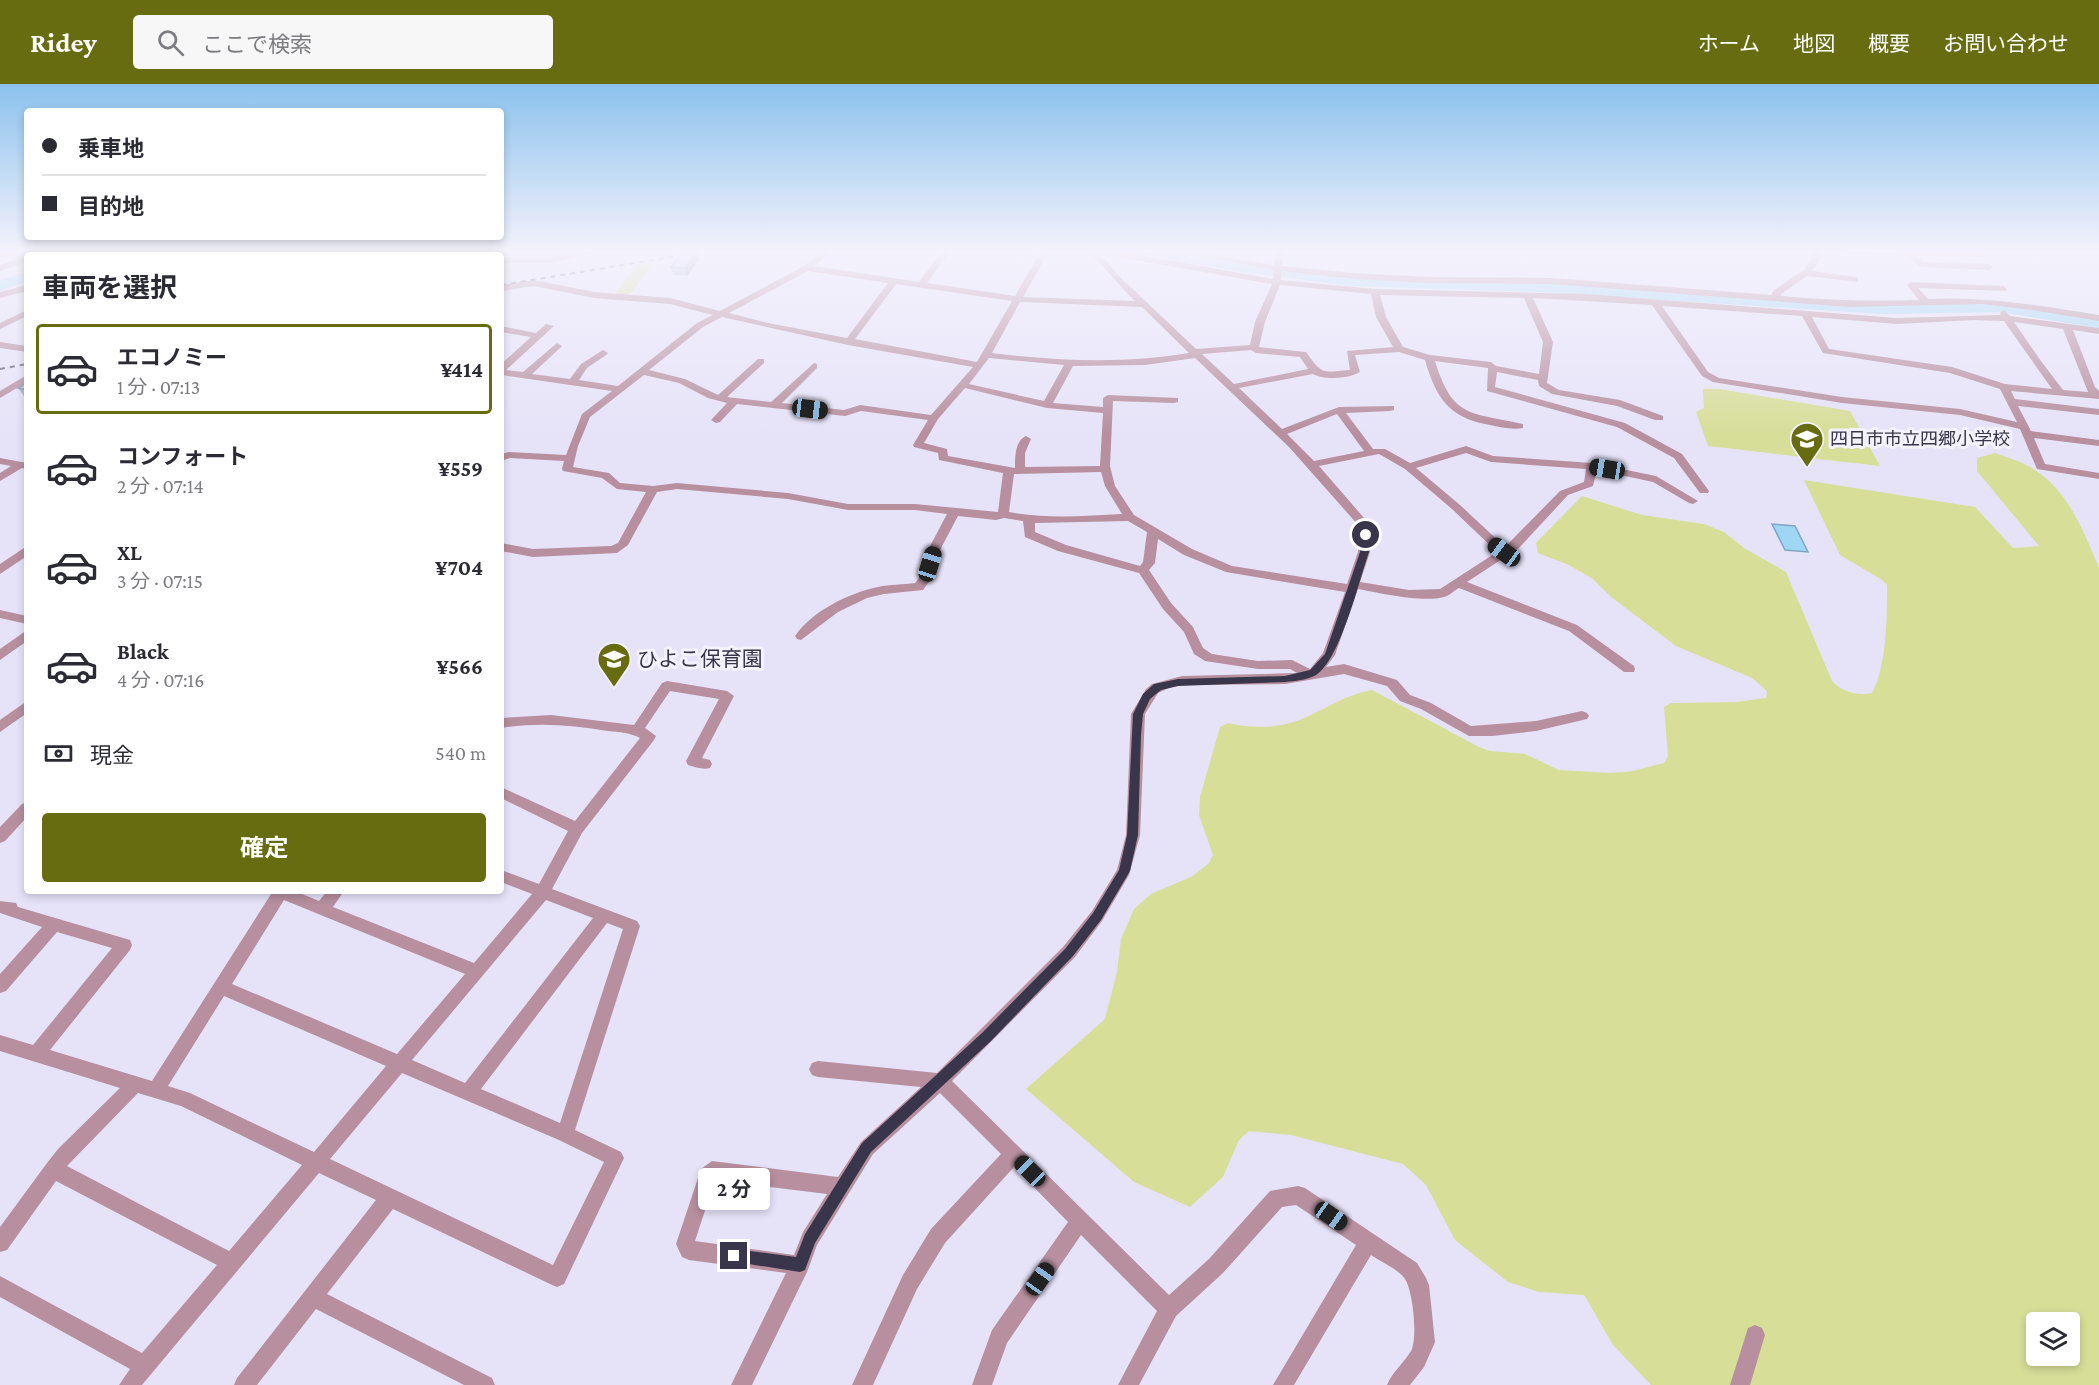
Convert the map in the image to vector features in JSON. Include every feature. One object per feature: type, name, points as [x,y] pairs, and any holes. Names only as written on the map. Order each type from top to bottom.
[{"type":"street","points":[[713,312],[768,326],[848,342],[980,365]]},
{"type":"street","points":[[848,342],[871,312]]},
{"type":"street","points":[[1010,312],[980,365],[934,418],[918,445],[944,451],[943,458],[1015,471],[1105,469]]},
{"type":"street","points":[[1153,312],[1314,464],[1365,526],[1364,552],[1329,656],[1314,672],[1309,674]]},
{"type":"street","points":[[1254,347],[1264,312]]},
{"type":"street","points":[[1380,312],[1399,349]]},
{"type":"street","points":[[1534,312],[1548,342],[1544,387],[1555,392],[1615,402],[1659,418]]},
{"type":"street","points":[[1662,312],[1709,378],[1842,400],[1960,412],[2026,431],[2099,443]]},
{"type":"street","points":[[1761,312],[1897,321],[2007,316],[2099,331]]},
{"type":"street","points":[[2004,312],[2037,363],[2060,392]]},
{"type":"street","points":[[2059,312],[2099,318]]},
{"type":"street","points":[[719,313],[686,336],[586,416],[567,469],[605,475],[617,486],[653,489],[676,486],[788,496],[848,507],[915,507],[996,517],[1003,514],[1029,519],[1130,517]]},
{"type":"street","points":[[0,326],[24,314]]},
{"type":"street","points":[[1806,315],[1826,351],[1952,370],[2004,387],[2098,396]]},
{"type":"street","points":[[504,367],[549,326]]},
{"type":"street","points":[[2067,326],[2090,388],[2098,396]]},
{"type":"street","points":[[504,330],[538,336]]},
{"type":"street","points":[[0,345],[24,349]]},
{"type":"street","points":[[524,376],[557,346]]},
{"type":"street","points":[[986,355],[1070,363],[1169,361],[1195,354],[1254,347],[1256,350],[1306,354],[1314,371]]},
{"type":"street","points":[[1231,387],[1314,371],[1322,375],[1355,372],[1350,353],[1399,349],[1429,358],[1457,358],[1466,363],[1491,365],[1493,368],[1543,378]]},
{"type":"street","points":[[572,383],[584,366],[603,353]]},
{"type":"street","points":[[1429,358],[1436,384],[1454,409],[1472,417],[1519,426]]},
{"type":"street","points":[[720,399],[761,361]]},
{"type":"street","points":[[1047,405],[1070,363]]},
{"type":"street","points":[[774,405],[814,366]]},
{"type":"street","points":[[1493,368],[1490,389],[1621,425],[1678,456],[1704,491]]},
{"type":"street","points":[[504,371],[524,376],[620,389]]},
{"type":"street","points":[[641,371],[682,381],[720,399],[845,413],[860,408],[934,418]]},
{"type":"street","points":[[0,395],[24,380]]},
{"type":"street","points":[[963,385],[1047,405],[1108,410]]},
{"type":"street","points":[[2004,387],[2041,467],[2099,476]]},
{"type":"street","points":[[1174,400],[1108,398],[1105,469],[1110,486],[1130,517],[1188,552],[1230,569],[1353,587],[1431,595],[1443,593],[1515,545],[1564,493],[1589,484],[1592,466]]},
{"type":"street","points":[[716,420],[735,401]]},
{"type":"street","points":[[2012,402],[2099,412]]},
{"type":"street","points":[[1281,433],[1339,410],[1390,408]]},
{"type":"street","points":[[1339,410],[1371,454]]},
{"type":"street","points":[[1003,514],[1026,439]]},
{"type":"street","points":[[1409,467],[1466,449],[1491,459],[1592,466],[1656,479],[1693,501]]},
{"type":"street","points":[[1314,464],[1381,451],[1409,467],[1423,482],[1455,507],[1483,536],[1504,552]]},
{"type":"street","points":[[504,458],[509,455],[570,458]]},
{"type":"street","points":[[0,461],[24,465]]},
{"type":"street","points":[[0,478],[24,465]]},
{"type":"street","points":[[504,548],[533,553],[579,553],[625,548],[653,489]]},
{"type":"street","points":[[801,636],[816,620],[858,598],[874,592],[920,587],[926,579],[934,550],[954,512]]},
{"type":"street","points":[[1029,519],[1029,534],[1062,548],[1143,570],[1167,606],[1189,630],[1198,651],[1209,658],[1258,665],[1292,664],[1309,674]]},
{"type":"street","points":[[1143,570],[1149,563],[1153,531]]},
{"type":"street","points":[[0,570],[24,552]]},
{"type":"street","points":[[1458,583],[1573,628],[1629,669]]},
{"type":"street","points":[[0,614],[24,619]]},
{"type":"street","points":[[0,627],[14,617]]},
{"type":"street","points":[[0,656],[24,636]]},
{"type":"street","points":[[741,1385],[800,1265],[810,1239],[867,1148],[940,1081],[1069,952],[1097,916],[1124,871],[1133,835],[1138,714],[1146,697],[1158,687],[1178,682],[1285,679],[1344,669],[1392,683],[1405,698],[1426,705],[1437,714],[1469,730],[1492,732],[1582,716]]},
{"type":"street","points":[[637,730],[667,686],[727,696],[693,761],[705,764]]},
{"type":"street","points":[[0,727],[24,708]]},
{"type":"street","points":[[129,1385],[543,892],[578,829],[649,736],[637,730],[587,723],[520,719],[504,722]]},
{"type":"street","points":[[504,793],[578,829]]},
{"type":"street","points":[[0,837],[24,814]]},
{"type":"street","points":[[504,877],[632,926],[565,1134]]},
{"type":"street","points":[[156,1090],[280,894]]},
{"type":"street","points":[[286,894],[476,971]]},
{"type":"street","points":[[322,909],[334,894]]},
{"type":"street","points":[[0,907],[12,908],[10,911],[124,945],[36,1054]]},
{"type":"street","points":[[468,1092],[604,915]]},
{"type":"street","points":[[0,986],[54,924]]},
{"type":"street","points":[[0,1043],[184,1099],[557,1277],[581,1232],[615,1158],[400,1062],[221,987]]},
{"type":"street","points":[[818,1069],[940,1081],[1169,1309]]},
{"type":"street","points":[[0,1243],[64,1155],[135,1084]]},
{"type":"street","points":[[862,1385],[910,1282],[938,1236],[1013,1154]]},
{"type":"street","points":[[53,1169],[231,1262]]},
{"type":"street","points":[[800,1265],[689,1250],[685,1244],[707,1174],[712,1170],[842,1187]]},
{"type":"street","points":[[1128,1385],[1169,1309],[1216,1266],[1277,1198],[1298,1195],[1410,1270],[1419,1285],[1425,1342],[1418,1360],[1396,1385]]},
{"type":"street","points":[[244,1385],[390,1197]]},
{"type":"street","points":[[982,1385],[999,1337],[1080,1221]]},
{"type":"street","points":[[1283,1385],[1368,1242]]},
{"type":"street","points":[[0,1286],[145,1366]]},
{"type":"street","points":[[313,1297],[485,1385]]},
{"type":"street","points":[[1740,1385],[1755,1335]]},
{"type":"green space","points":[[1703,389],[1720,389],[1850,411],[1880,466],[1708,446],[1696,412],[1704,408]]},
{"type":"green space","points":[[1995,453],[2026,465],[2047,479],[2074,514],[2099,568],[2099,1385],[1651,1385],[1613,1345],[1584,1295],[1539,1292],[1508,1282],[1455,1240],[1426,1185],[1403,1164],[1291,1135],[1249,1131],[1239,1140],[1223,1177],[1190,1207],[1134,1182],[1026,1089],[1105,1019],[1117,972],[1121,939],[1134,909],[1151,894],[1193,876],[1209,863],[1213,855],[1199,815],[1200,797],[1220,727],[1228,723],[1262,727],[1283,725],[1304,718],[1349,696],[1372,690],[1490,751],[1525,754],[1559,770],[1611,773],[1633,771],[1664,763],[1668,756],[1664,707],[1671,703],[1736,702],[1766,698],[1767,691],[1752,678],[1676,646],[1611,597],[1593,579],[1569,565],[1538,553],[1536,543],[1582,496],[1642,515],[1704,524],[1724,532],[1744,548],[1786,572],[1832,681],[1840,688],[1850,692],[1872,693],[1881,669],[1883,655],[1887,585],[1840,555],[1804,480],[1975,507],[2013,548],[2039,546],[1977,471],[1977,458]]},
{"type":"water","points":[[1772,524],[1795,526],[1808,552],[1785,550]]},
{"type":"waterway","points":[[2029,312],[2099,323]]},
{"type":"railway","points":[[0,369],[24,365]]},
{"type":"place","name":"四日市市立四郷小学校","points":[[1807,468]]},
{"type":"place","name":"ひよこ保育園","points":[[614,688]]},
{"type":"route","points":[[734,1256],[800,1265],[810,1239],[867,1148],[986,1037],[1069,952],[1097,916],[1124,871],[1133,835],[1136,735],[1138,714],[1146,697],[1158,687],[1178,682],[1285,679],[1301,677],[1314,672],[1329,656],[1364,552],[1366,535]]}]
